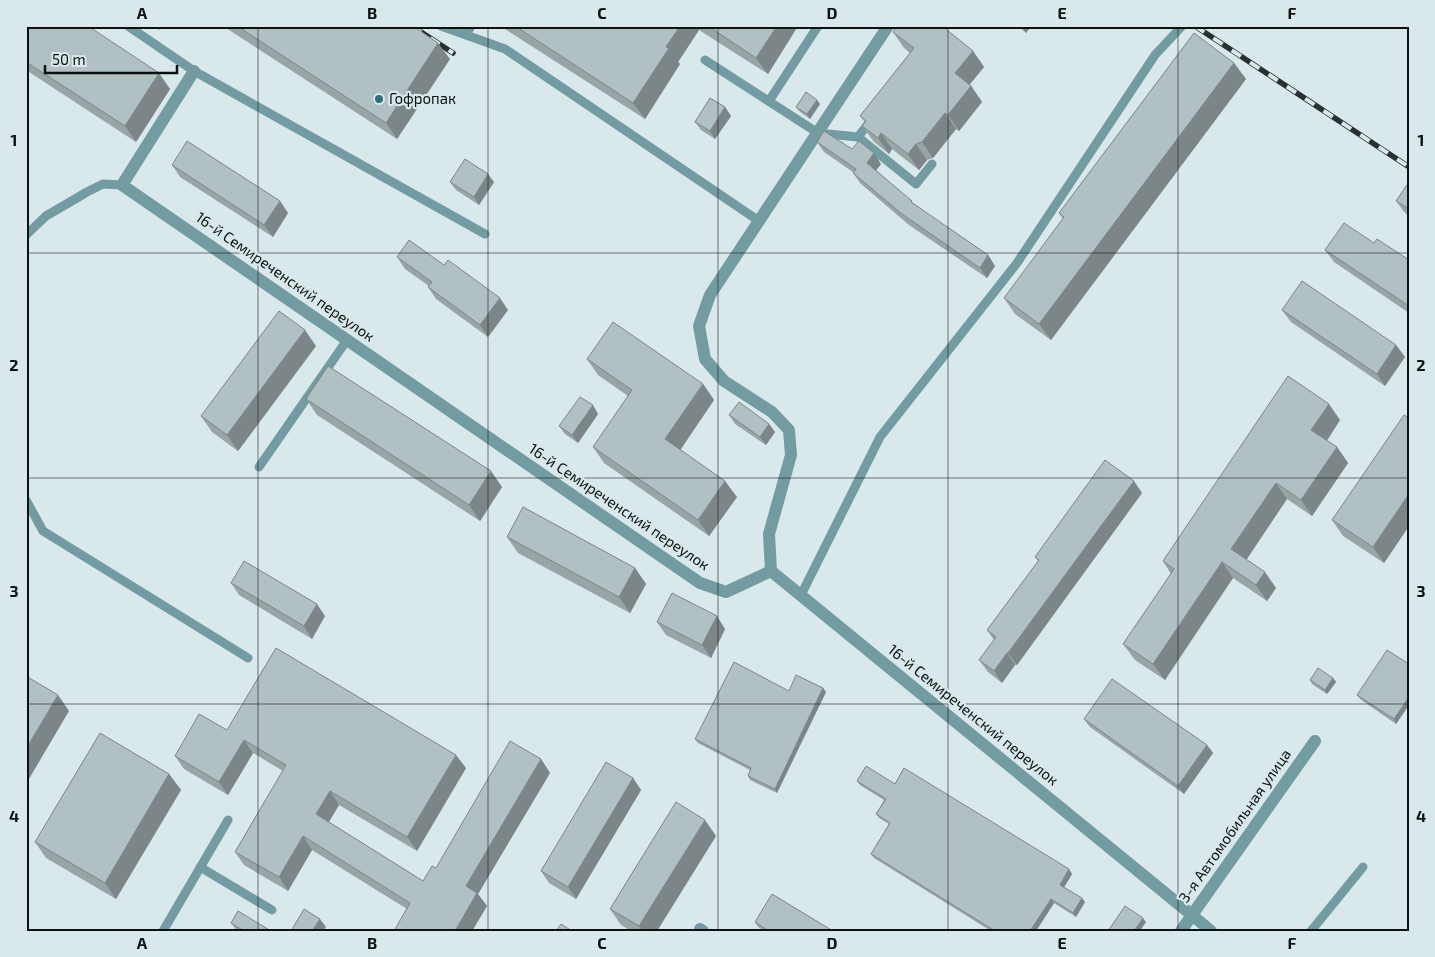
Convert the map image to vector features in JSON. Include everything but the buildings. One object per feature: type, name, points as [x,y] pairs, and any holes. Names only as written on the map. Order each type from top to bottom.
[{"type":"street","points":[[771,571],[769,534],[791,456],[790,430],[772,412],[724,381],[705,359],[699,326],[710,294],[888,26]]},
{"type":"street","points":[[122,184],[194,71]]},
{"type":"street","name":"16-й Семиреченский переулок","points":[[122,184],[700,583],[726,592],[771,571],[1211,931]]},
{"type":"street","name":"3-я Автомобильная улица","points":[[1181,931],[1315,741]]},
{"type":"lane","points":[[128,26],[194,71],[486,234]]},
{"type":"lane","points":[[440,26],[505,50],[759,220]]},
{"type":"lane","points":[[466,35],[471,26]]},
{"type":"lane","points":[[769,101],[818,26]]},
{"type":"lane","points":[[801,595],[880,437],[1017,263],[1155,55],[1182,26]]},
{"type":"lane","points":[[705,60],[818,133],[858,137],[916,184],[932,164]]},
{"type":"lane","points":[[858,137],[881,108]]},
{"type":"lane","points":[[26,235],[46,216],[87,192],[103,184],[122,184]]},
{"type":"lane","points":[[259,467],[347,340]]},
{"type":"lane","points":[[26,500],[43,531],[248,658]]},
{"type":"lane","points":[[163,931],[228,820]]},
{"type":"lane","points":[[200,867],[272,910]]},
{"type":"lane","points":[[1311,931],[1363,867]]},
{"type":"railway","points":[[412,26],[453,53]]},
{"type":"railway","points":[[1195,26],[1409,167]]},
{"type":"place","name":"Гофропак","points":[[379,99]]}]
